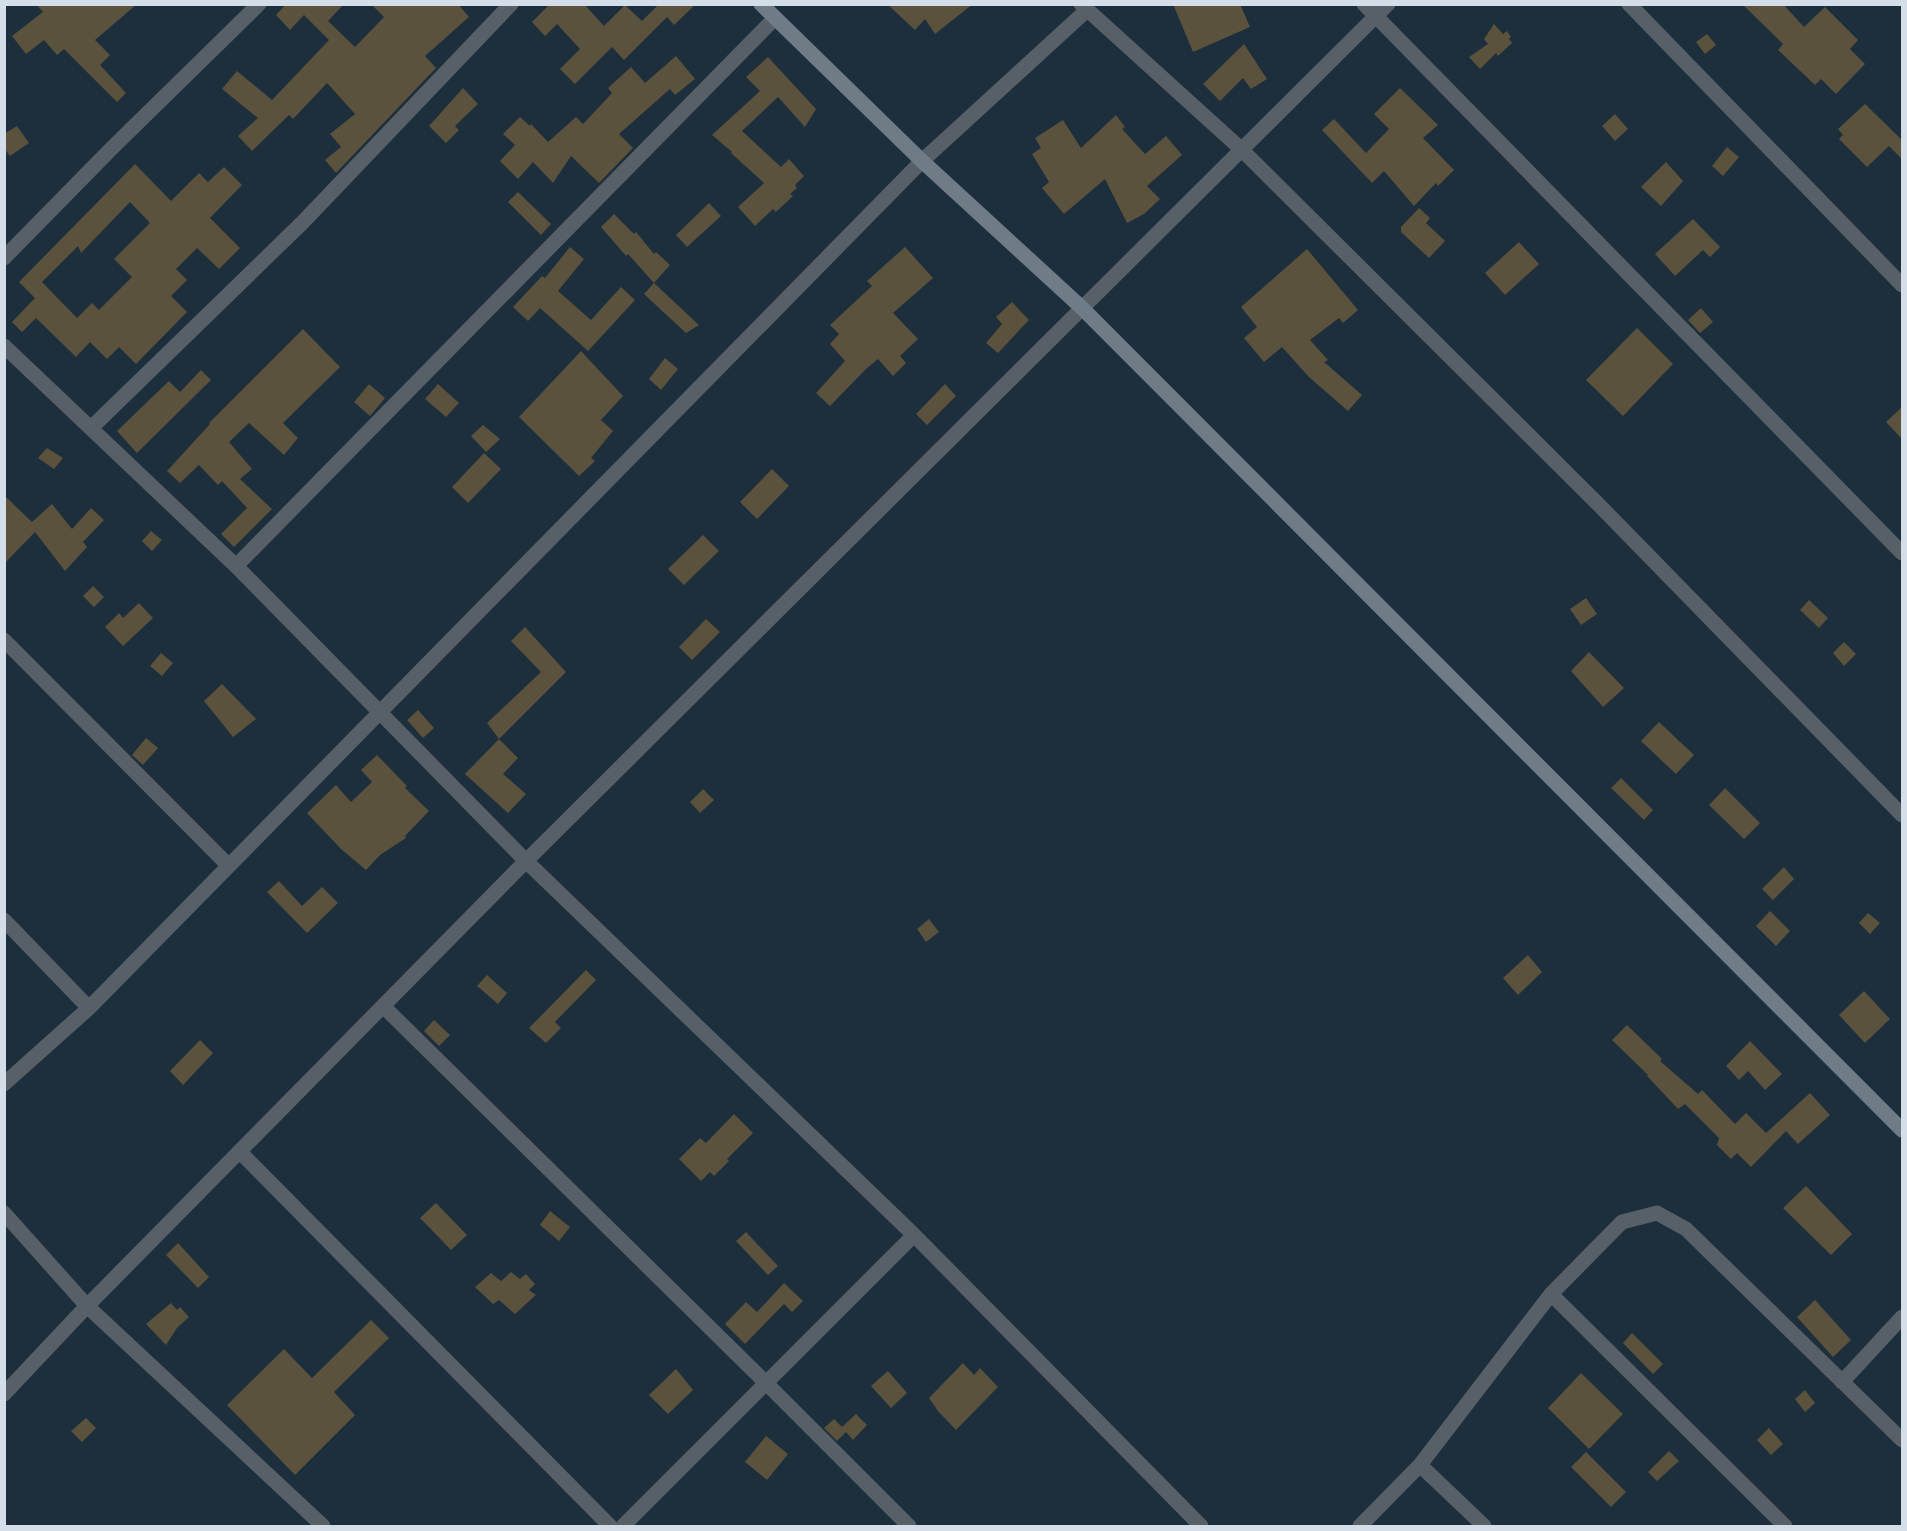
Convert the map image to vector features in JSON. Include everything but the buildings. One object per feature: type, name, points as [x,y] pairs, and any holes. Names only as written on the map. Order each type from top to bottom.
[{"type":"street","points":[[4,258],[259,4]]},
{"type":"street","points":[[91,428],[303,222],[511,4]]},
{"type":"street","points":[[761,4],[922,161],[1082,307],[1902,1130]]},
{"type":"street","points":[[1364,4],[1902,553]]},
{"type":"street","points":[[4,1394],[87,1306],[526,861],[1388,4]]},
{"type":"street","points":[[1629,4],[1902,285]]},
{"type":"street","points":[[4,1084],[90,1008],[922,161],[1084,7],[1241,149],[1599,505],[1902,814]]},
{"type":"street","points":[[236,566],[775,18]]},
{"type":"street","points":[[4,346],[236,566],[526,861],[914,1235],[1201,1527]]},
{"type":"street","points":[[4,640],[229,866]]},
{"type":"street","points":[[4,920],[90,1008]]},
{"type":"street","points":[[383,1006],[909,1527]]},
{"type":"street","points":[[240,1152],[610,1527]]},
{"type":"street","points":[[4,1213],[87,1306],[323,1527]]},
{"type":"street","points":[[1360,1527],[1420,1465],[1551,1294],[1622,1222],[1657,1214],[1686,1228],[1902,1440]]},
{"type":"street","points":[[623,1527],[914,1235]]},
{"type":"street","points":[[1551,1294],[1785,1527]]},
{"type":"street","points":[[1842,1382],[1902,1317]]},
{"type":"street","points":[[1420,1465],[1484,1527]]}]
